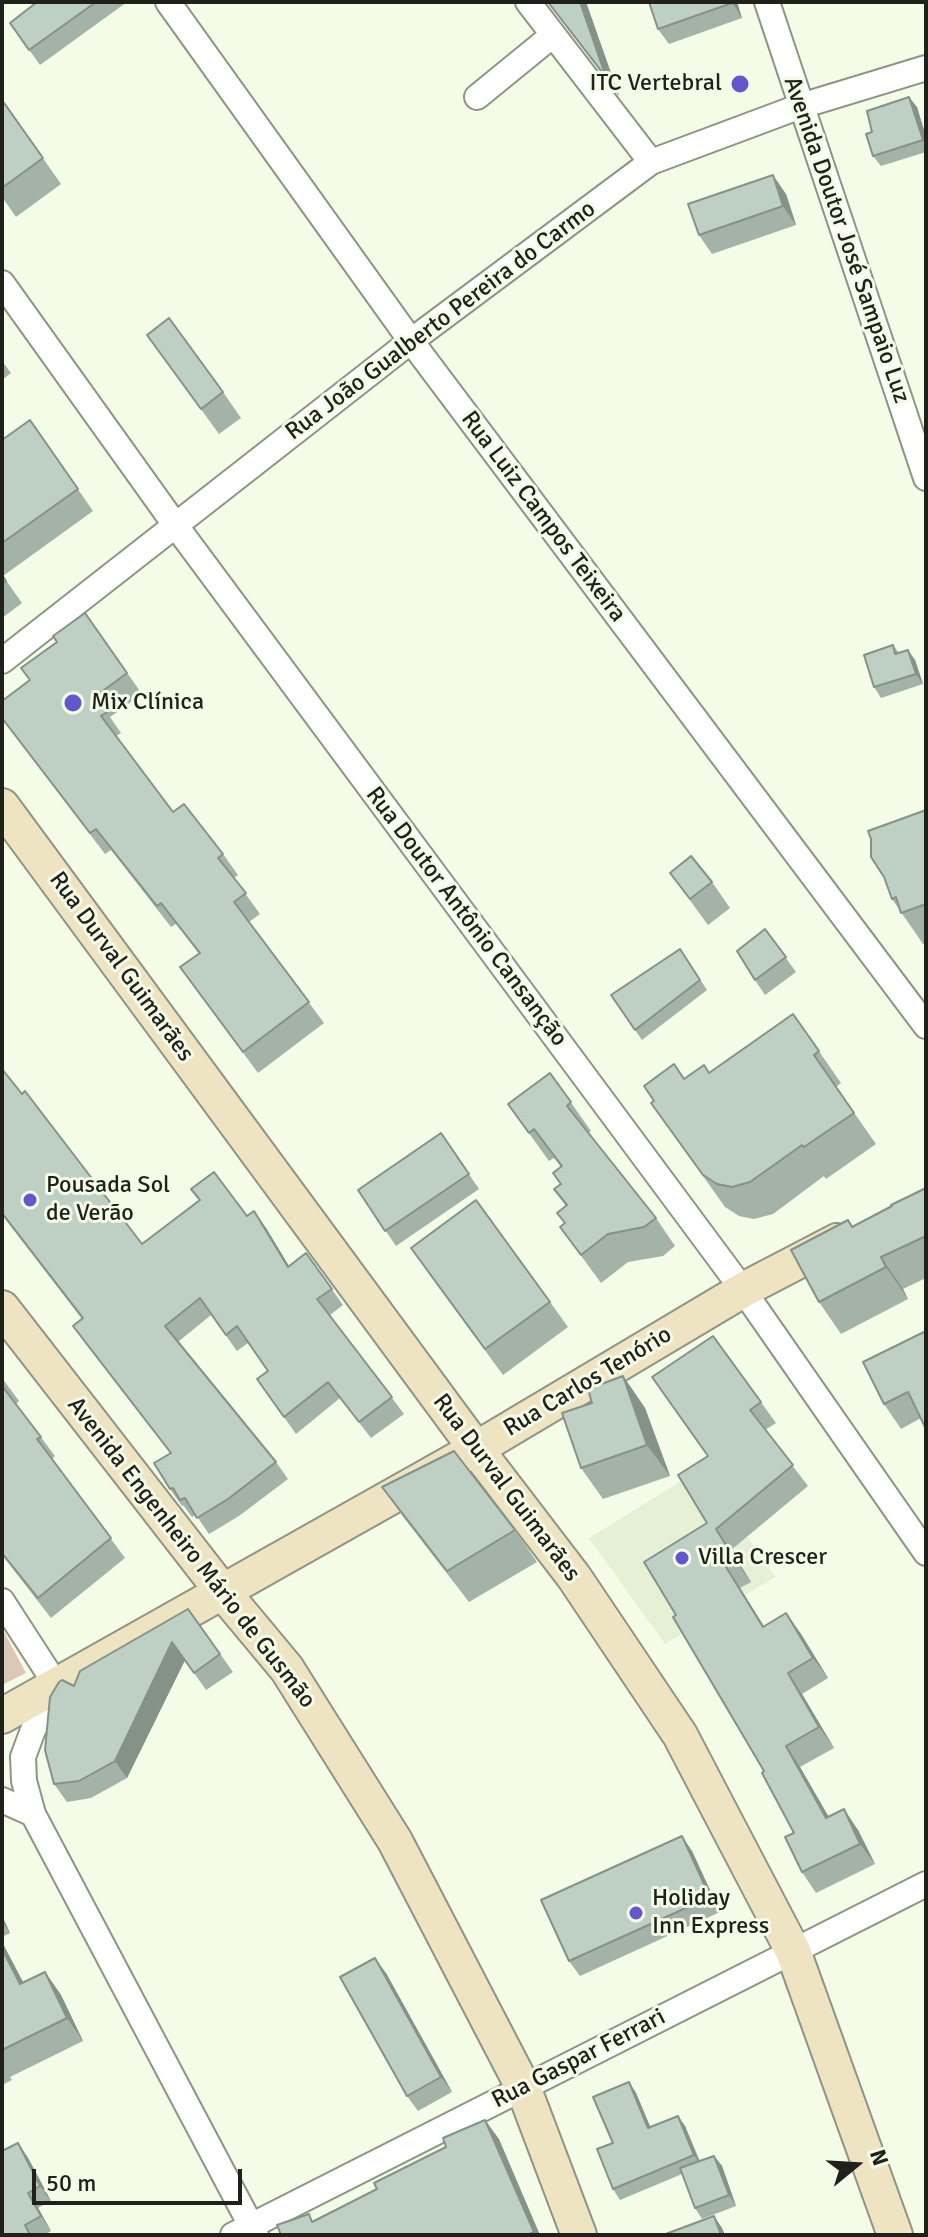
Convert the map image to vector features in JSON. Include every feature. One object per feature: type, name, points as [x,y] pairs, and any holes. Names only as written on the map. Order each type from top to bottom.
[{"type":"street","name":"Rua Luiz Campos Teixeira","points":[[168,2],[411,341],[926,1026]]},
{"type":"street","points":[[528,2],[651,162]]},
{"type":"street","name":"Avenida Doutor José Sampaio Luz","points":[[767,2],[926,478]]},
{"type":"street","points":[[477,97],[553,35]]},
{"type":"street","name":"Rua João Gualberto Pereira do Carmo","points":[[2,661],[411,341],[651,162],[801,106],[926,68]]},
{"type":"street","name":"Rua Doutor Antônio Cansanção","points":[[2,283],[176,526],[743,1290],[926,1553]]},
{"type":"street","name":"Rua Durval Guimarães","points":[[2,806],[476,1449],[574,1577],[680,1735],[793,1951],[895,2235]]},
{"type":"street","name":"Rua Carlos Tenório","points":[[2,1716],[476,1449],[743,1290],[870,1224]]},
{"type":"street","name":"Avenida Engenheiro Mário de Gusmão","points":[[2,1308],[222,1591],[287,1669],[395,1841],[523,2087],[579,2235]]},
{"type":"street","points":[[2,1601],[57,1686],[33,1730],[23,1757],[24,1781],[33,1814],[247,2232]]},
{"type":"street","points":[[2,1800],[33,1814]]},
{"type":"street","name":"Rua Gaspar Ferrari","points":[[247,2232],[523,2087],[926,1884]]},
{"type":"shaded area","name":"Villa Crescer","points":[[701,1469],[775,1577],[665,1644],[589,1538]]},
{"type":"shaded area","points":[[2,1628],[26,1673],[2,1685]]},
{"type":"building","points":[[37,2],[96,2],[29,50],[10,23]]},
{"type":"building","points":[[548,2],[580,2],[606,77]]},
{"type":"building","points":[[649,2],[732,2],[732,3],[658,29]]},
{"type":"building","points":[[909,97],[923,140],[873,156],[866,134],[872,132],[867,111]]},
{"type":"building","points":[[2,100],[43,158],[2,188]]},
{"type":"building","points":[[773,175],[783,206],[699,235],[688,204]]},
{"type":"building","points":[[169,318],[223,392],[201,409],[147,335]]},
{"type":"building","points":[[30,420],[78,489],[2,543],[2,440]]},
{"type":"building","points":[[85,613],[127,673],[96,696],[107,712],[101,716],[173,812],[184,804],[223,854],[218,858],[246,893],[234,902],[309,1002],[243,1052],[180,967],[200,953],[161,903],[157,906],[96,829],[90,833],[2,718],[2,701],[30,680],[21,668],[57,642],[53,636]]},
{"type":"building","points":[[893,645],[895,654],[908,650],[916,674],[874,687],[864,655]]},
{"type":"building","points":[[926,810],[926,904],[901,913],[896,897],[892,899],[884,877],[871,857],[868,831]]},
{"type":"building","points":[[691,856],[712,882],[690,899],[670,873]]},
{"type":"building","points":[[765,929],[786,957],[755,980],[737,951]]},
{"type":"building","points":[[680,949],[700,980],[635,1030],[611,995]]},
{"type":"building","points":[[793,1014],[819,1051],[814,1055],[854,1113],[750,1182],[732,1187],[717,1184],[703,1175],[651,1103],[654,1101],[644,1086],[674,1064],[684,1079],[704,1065],[709,1073]]},
{"type":"building","points":[[2,1069],[22,1094],[25,1091],[142,1244],[200,1200],[191,1189],[214,1172],[247,1216],[254,1211],[288,1267],[306,1253],[332,1289],[317,1299],[392,1397],[359,1422],[328,1382],[284,1417],[257,1379],[268,1371],[237,1326],[226,1335],[200,1298],[165,1326],[276,1462],[228,1499],[197,1518],[185,1498],[180,1500],[173,1488],[170,1489],[154,1463],[171,1453],[73,1326],[83,1318],[2,1213]]},
{"type":"building","points":[[550,1073],[571,1102],[567,1106],[656,1218],[644,1227],[608,1234],[581,1255],[560,1227],[565,1223],[557,1213],[567,1205],[554,1189],[561,1184],[553,1173],[562,1166],[534,1129],[529,1133],[508,1104]]},
{"type":"building","points":[[441,1133],[469,1174],[385,1231],[358,1190]]},
{"type":"building","points":[[926,1188],[926,1236],[881,1257],[886,1267],[819,1302],[791,1250],[848,1220],[852,1227]]},
{"type":"building","points":[[476,1200],[550,1302],[485,1349],[411,1248]]},
{"type":"building","points":[[926,1331],[926,1429],[908,1392],[884,1404],[863,1362]]},
{"type":"building","points":[[713,1336],[761,1402],[750,1410],[793,1465],[716,1529],[736,1561],[726,1567],[763,1627],[786,1613],[813,1658],[788,1673],[819,1727],[786,1746],[826,1818],[844,1809],[860,1844],[802,1872],[785,1837],[794,1833],[762,1773],[764,1771],[644,1562],[707,1523],[678,1475],[708,1456],[652,1377]]},
{"type":"building","points":[[623,1376],[647,1445],[581,1468],[562,1413],[592,1403],[588,1389]]},
{"type":"building","points":[[2,1386],[41,1437],[37,1439],[111,1538],[38,1598],[2,1553]]},
{"type":"building","points":[[454,1451],[515,1530],[447,1571],[382,1487]]},
{"type":"building","points":[[188,1609],[220,1654],[194,1673],[172,1642],[115,1761],[79,1781],[54,1784],[45,1750],[50,1697],[59,1682],[62,1680],[74,1686],[80,1671]]},
{"type":"building","name":"Holiday Inn Express","points":[[682,1836],[710,1897],[569,1961],[541,1900]]},
{"type":"building","points":[[2,1949],[20,1984],[45,1972],[67,2018],[2,2050]]},
{"type":"building","points":[[375,1958],[441,2077],[407,2096],[340,1977]]},
{"type":"building","points":[[629,2082],[648,2128],[678,2116],[694,2155],[613,2189],[597,2149],[613,2143],[593,2097]]},
{"type":"building","points":[[485,2120],[534,2232],[527,2235],[281,2235],[277,2225],[309,2214],[312,2222],[377,2189],[374,2183],[446,2147],[443,2138]]},
{"type":"building","points":[[18,2143],[40,2186],[28,2193],[41,2216],[25,2225],[30,2235],[2,2235],[2,2151]]},
{"type":"building","points":[[714,2156],[729,2195],[695,2208],[680,2168]]},
{"type":"building","points":[[714,2216],[721,2235],[663,2235]]},
{"type":"place","name":"ITC Vertebral","points":[[740,84]]},
{"type":"place","name":"Mix Clínica","points":[[73,703]]},
{"type":"place","name":"Pousada Sol de Verão","points":[[30,1200]]},
{"type":"place","name":"Villa Crescer","points":[[682,1558]]},
{"type":"place","name":"Holiday Inn Express","points":[[636,1913]]}]
